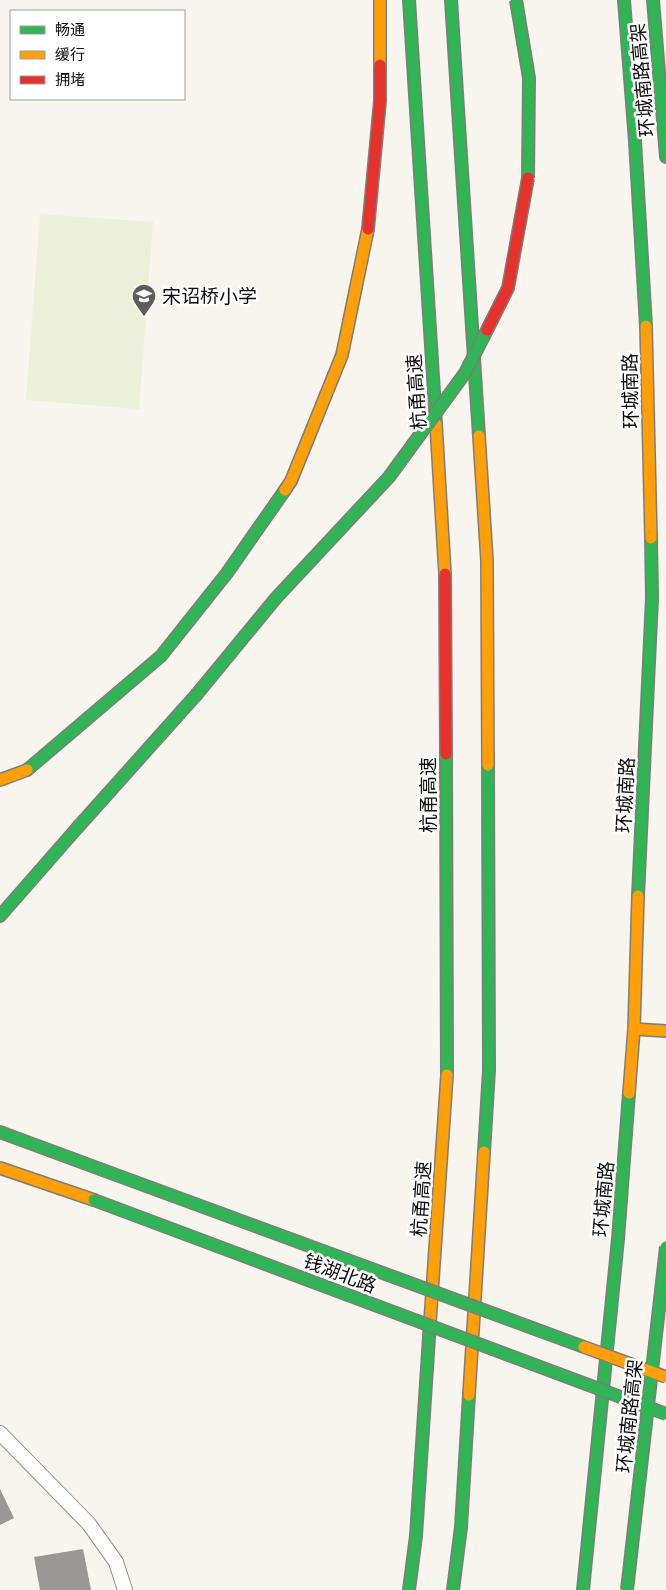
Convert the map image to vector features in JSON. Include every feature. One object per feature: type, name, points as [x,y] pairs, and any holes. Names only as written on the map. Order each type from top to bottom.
[{"type":"main road","points":[[0,780],[26,770],[161,656],[227,573],[291,481],[342,355],[367,238],[380,101],[380,0]]},
{"type":"main road","name":"杭甬高速","points":[[409,0],[445,566],[447,1066],[416,1527],[409,1590]]},
{"type":"main road","points":[[452,0],[487,561],[489,1070],[461,1527],[453,1590]]},
{"type":"main road","points":[[0,916],[197,694],[276,598],[389,477],[465,373],[508,288],[529,174],[529,78],[516,0]]},
{"type":"main road","name":"环城南路","points":[[583,1590],[618,1239],[634,1029],[639,864],[652,598],[647,348],[635,141],[624,0]]},
{"type":"main road","name":"环城南路高架","points":[[653,0],[666,157]]},
{"type":"main road","points":[[634,1029],[666,1031]]},
{"type":"main road","name":"钱湖北路","points":[[0,1132],[666,1377]]},
{"type":"main road","name":"钱湖北路","points":[[0,1168],[94,1200],[666,1414]]},
{"type":"main road","name":"环城南路高架","points":[[627,1590],[666,1247]]},
{"type":"lane","points":[[0,1433],[89,1524],[116,1562],[125,1590]]},
{"type":"green space","points":[[40,214],[153,222],[139,409],[26,400]]},
{"type":"building","points":[[0,1489],[14,1518],[0,1525]]},
{"type":"building","points":[[83,1549],[91,1590],[40,1590],[34,1557]]},
{"type":"traffic: fast","points":[[409,0],[436,424]]},
{"type":"traffic: fast","points":[[451,0],[479,436]]},
{"type":"traffic: fast","points":[[516,0],[529,78],[528,178]]},
{"type":"traffic: fast","points":[[624,0],[646,326]]},
{"type":"traffic: fast","points":[[653,0],[666,157]]},
{"type":"traffic: fast","points":[[197,694],[276,598],[389,477],[465,373],[487,330]]},
{"type":"traffic: fast","points":[[27,770],[161,656],[227,573],[285,490]]},
{"type":"traffic: fast","points":[[638,896],[652,598],[651,538]]},
{"type":"traffic: fast","points":[[78,827],[197,694]]},
{"type":"traffic: fast","points":[[446,754],[447,1075]]},
{"type":"traffic: fast","points":[[484,1152],[489,1070],[488,765]]},
{"type":"traffic: fast","points":[[0,916],[78,827]]},
{"type":"traffic: fast","points":[[583,1590],[618,1239],[629,1093]]},
{"type":"traffic: fast","points":[[0,1132],[100,1169]]},
{"type":"traffic: fast","points":[[100,1169],[584,1347]]},
{"type":"traffic: fast","points":[[94,1200],[666,1414]]},
{"type":"traffic: fast","points":[[627,1590],[666,1247]]},
{"type":"traffic: fast","points":[[409,1590],[416,1536],[430,1322]]},
{"type":"traffic: fast","points":[[453,1590],[461,1527],[469,1395]]},
{"type":"traffic: slow","points":[[380,0],[380,65]]},
{"type":"traffic: slow","points":[[285,490],[291,481],[342,355],[368,229]]},
{"type":"traffic: slow","points":[[646,326],[651,538]]},
{"type":"traffic: slow","points":[[436,424],[445,574]]},
{"type":"traffic: slow","points":[[479,436],[487,561],[488,765]]},
{"type":"traffic: slow","points":[[0,780],[27,770]]},
{"type":"traffic: slow","points":[[629,1093],[634,1029],[638,896]]},
{"type":"traffic: slow","points":[[634,1029],[666,1031]]},
{"type":"traffic: slow","points":[[430,1322],[447,1075]]},
{"type":"traffic: slow","points":[[469,1395],[484,1152]]},
{"type":"traffic: slow","points":[[0,1168],[94,1200]]},
{"type":"traffic: slow","points":[[584,1347],[666,1377]]},
{"type":"traffic: jam","points":[[368,229],[380,101],[380,65]]},
{"type":"traffic: jam","points":[[487,330],[508,288],[528,178]]},
{"type":"traffic: jam","points":[[445,574],[446,754]]},
{"type":"place","name":"宋诏桥小学","points":[[144,317]]}]
